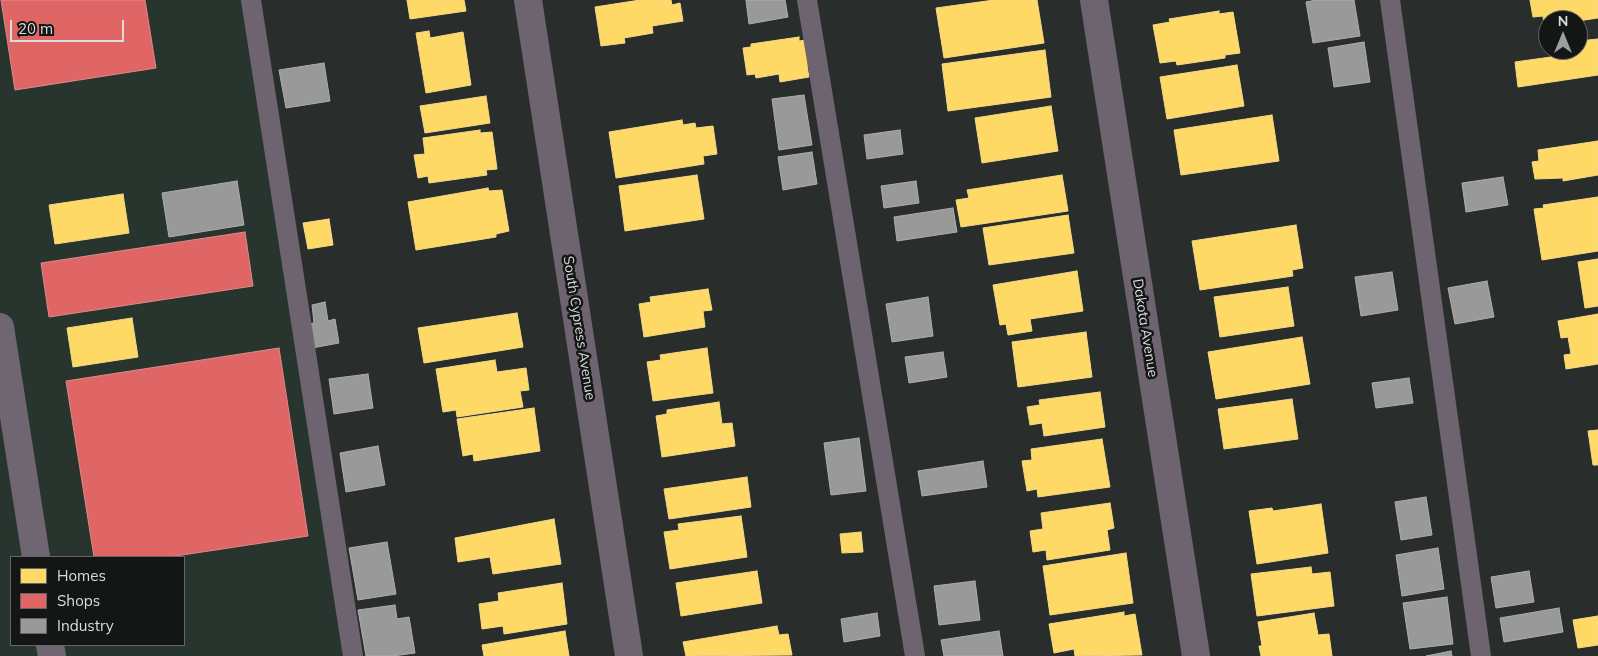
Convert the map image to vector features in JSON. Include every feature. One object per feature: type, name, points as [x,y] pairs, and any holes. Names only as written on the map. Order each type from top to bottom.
[{"type":"street","name":"South Cypress Avenue","points":[[528,0],[630,656]]},
{"type":"street","name":"Dakota Avenue","points":[[1094,0],[1196,656]]},
{"type":"street","points":[[0,327],[36,556]]},
{"type":"lane","points":[[251,0],[353,656]]},
{"type":"lane","points":[[807,0],[915,656]]},
{"type":"lane","points":[[1390,0],[1480,656]]},
{"type":"shaded area","points":[[0,0],[251,0],[353,656],[0,656]]},
{"type":"building: Homes","points":[[407,0],[464,0],[466,11],[410,19]]},
{"type":"building: Homes","points":[[640,0],[671,0],[672,5],[680,3],[683,21],[652,26],[653,33],[624,38],[625,43],[601,46],[595,7]]},
{"type":"building: Homes","points":[[994,0],[1037,0],[1044,43],[944,58],[936,8]]},
{"type":"building: Homes","points":[[1530,0],[1598,0],[1598,18],[1588,20],[1588,10],[1538,10],[1538,16],[1533,17]]},
{"type":"building: Homes","points":[[1219,11],[1219,14],[1233,12],[1240,53],[1225,55],[1225,58],[1177,65],[1176,61],[1160,63],[1153,25],[1170,22],[1169,19]]},
{"type":"building: Homes","points":[[429,31],[430,38],[463,32],[471,85],[426,93],[416,33]]},
{"type":"building: Homes","points":[[799,37],[799,41],[806,40],[810,65],[807,65],[809,77],[780,82],[779,74],[756,78],[755,74],[747,75],[743,48],[751,47],[751,44]]},
{"type":"building: Homes","points":[[1598,39],[1598,75],[1518,87],[1515,62],[1538,59],[1588,60],[1588,40]]},
{"type":"building: Homes","points":[[1045,50],[1051,97],[948,111],[942,64]]},
{"type":"building: Homes","points":[[1237,65],[1244,106],[1167,119],[1160,77]]},
{"type":"building: Homes","points":[[486,96],[490,123],[425,133],[420,106]]},
{"type":"building: Homes","points":[[1051,106],[1058,151],[982,163],[975,118]]},
{"type":"building: Homes","points":[[1272,115],[1279,161],[1181,175],[1174,130]]},
{"type":"building: Homes","points":[[682,120],[683,125],[695,123],[696,128],[713,126],[717,154],[703,156],[704,164],[616,178],[609,132]]},
{"type":"building: Homes","points":[[480,130],[480,133],[492,132],[497,169],[486,170],[487,175],[429,183],[428,176],[418,178],[414,155],[425,154],[423,138]]},
{"type":"building: Homes","points":[[1598,141],[1598,175],[1563,181],[1563,178],[1535,179],[1532,162],[1539,161],[1538,150]]},
{"type":"building: Homes","points":[[697,175],[704,219],[625,231],[619,186]]},
{"type":"building: Homes","points":[[1062,175],[1068,211],[961,227],[956,200],[969,198],[967,190]]},
{"type":"building: Homes","points":[[488,188],[489,191],[502,190],[509,231],[496,234],[496,237],[416,250],[408,202]]},
{"type":"building: Homes","points":[[123,194],[129,233],[55,244],[49,205]]},
{"type":"building: Homes","points":[[1598,197],[1598,251],[1542,260],[1534,209],[1544,208],[1543,205]]},
{"type":"building: Homes","points":[[1068,215],[1074,253],[989,265],[983,228]]},
{"type":"building: Homes","points":[[329,219],[333,245],[308,249],[303,223]]},
{"type":"building: Homes","points":[[1296,225],[1303,268],[1292,270],[1293,276],[1200,290],[1192,241]]},
{"type":"building: Homes","points":[[1598,259],[1598,306],[1585,308],[1578,262]]},
{"type":"building: Homes","points":[[1077,271],[1083,311],[1030,319],[1032,331],[1008,335],[1006,324],[1000,325],[993,285]]},
{"type":"building: Homes","points":[[1288,287],[1294,326],[1220,337],[1214,297]]},
{"type":"building: Homes","points":[[708,289],[712,310],[703,311],[705,327],[644,337],[639,304],[651,302],[650,297]]},
{"type":"building: Homes","points":[[517,313],[523,347],[424,363],[418,328]]},
{"type":"building: Homes","points":[[1598,314],[1598,364],[1566,369],[1564,355],[1571,354],[1568,337],[1561,338],[1558,321]]},
{"type":"building: Homes","points":[[132,318],[138,357],[73,367],[67,328]]},
{"type":"building: Homes","points":[[1086,332],[1092,377],[1018,387],[1012,342]]},
{"type":"building: Homes","points":[[1302,337],[1310,384],[1216,399],[1208,352]]},
{"type":"building: Homes","points":[[707,348],[713,393],[653,401],[647,362],[661,360],[660,355]]},
{"type":"building: Homes","points":[[495,360],[497,372],[526,368],[529,390],[520,391],[523,407],[457,417],[456,410],[443,412],[436,369]]},
{"type":"building: Homes","points":[[1100,392],[1105,427],[1044,436],[1042,423],[1030,425],[1027,407],[1040,405],[1039,400]]},
{"type":"building: Homes","points":[[1292,399],[1298,439],[1224,449],[1218,409]]},
{"type":"building: Homes","points":[[719,402],[722,424],[732,423],[735,446],[662,457],[656,416],[667,414],[667,410]]},
{"type":"building: Homes","points":[[534,408],[540,451],[474,461],[473,454],[463,456],[457,419]]},
{"type":"building: Homes","points":[[1598,430],[1598,465],[1593,465],[1588,431]]},
{"type":"building: Homes","points":[[1102,439],[1110,487],[1038,497],[1037,489],[1027,491],[1022,461],[1032,460],[1031,449]]},
{"type":"building: Homes","points":[[747,477],[751,507],[669,519],[664,489]]},
{"type":"building: Homes","points":[[1110,503],[1114,528],[1107,530],[1110,550],[1047,560],[1046,550],[1033,552],[1030,531],[1043,529],[1041,513]]},
{"type":"building: Homes","points":[[1321,504],[1328,553],[1257,564],[1249,511],[1272,508],[1273,511]]},
{"type":"building: Homes","points":[[741,516],[747,557],[670,569],[664,532],[679,530],[678,524]]},
{"type":"building: Homes","points":[[554,519],[561,564],[493,574],[490,557],[458,562],[455,538]]},
{"type":"building: Homes","points":[[861,532],[863,552],[842,553],[840,534]]},
{"type":"building: Homes","points":[[1126,553],[1133,603],[1050,615],[1043,566]]},
{"type":"building: Homes","points":[[1311,567],[1312,574],[1330,572],[1334,606],[1257,616],[1251,574]]},
{"type":"building: Homes","points":[[757,571],[762,603],[681,616],[676,583]]},
{"type":"building: Homes","points":[[562,583],[567,624],[504,634],[503,626],[482,629],[479,604],[499,601],[498,593]]},
{"type":"building: Homes","points":[[1124,612],[1124,616],[1135,614],[1142,655],[1075,656],[1074,649],[1054,653],[1049,624]]},
{"type":"building: Homes","points":[[1314,613],[1318,635],[1329,634],[1332,656],[1261,656],[1259,646],[1262,646],[1258,622]]},
{"type":"building: Homes","points":[[1598,616],[1598,645],[1578,648],[1573,620]]},
{"type":"building: Homes","points":[[777,626],[779,635],[788,634],[792,655],[686,656],[683,642]]},
{"type":"building: Homes","points":[[565,631],[569,656],[484,656],[482,645]]},
{"type":"building: Shops","points":[[1,0],[145,0],[156,68],[15,90]]},
{"type":"building: Shops","points":[[245,232],[253,286],[49,317],[41,263]]},
{"type":"building: Shops","points":[[279,348],[308,536],[176,556],[94,556],[66,381]]},
{"type":"building: Industry","points":[[746,0],[785,0],[788,17],[749,24]]},
{"type":"building: Industry","points":[[1316,0],[1354,0],[1360,36],[1313,43],[1306,2]]},
{"type":"building: Industry","points":[[1364,42],[1370,82],[1334,87],[1328,48]]},
{"type":"building: Industry","points":[[324,63],[330,101],[286,108],[279,70]]},
{"type":"building: Industry","points":[[804,95],[812,145],[779,150],[772,99]]},
{"type":"building: Industry","points":[[900,130],[903,154],[867,159],[864,135]]},
{"type":"building: Industry","points":[[812,152],[817,184],[783,190],[778,157]]},
{"type":"building: Industry","points":[[1503,177],[1508,205],[1466,212],[1462,183]]},
{"type":"building: Industry","points":[[237,181],[244,225],[169,237],[162,193]]},
{"type":"building: Industry","points":[[916,181],[919,203],[884,208],[881,186]]},
{"type":"building: Industry","points":[[953,208],[957,232],[897,241],[894,217]]},
{"type":"building: Industry","points":[[1392,272],[1398,310],[1361,316],[1355,277]]},
{"type":"building: Industry","points":[[1487,281],[1494,317],[1455,324],[1448,288]]},
{"type":"building: Industry","points":[[928,297],[933,336],[892,342],[886,304]]},
{"type":"building: Industry","points":[[325,302],[328,321],[335,319],[339,343],[312,348],[308,324],[314,323],[312,305]]},
{"type":"building: Industry","points":[[943,352],[947,377],[909,383],[905,357]]},
{"type":"building: Industry","points":[[368,374],[373,408],[334,414],[329,379]]},
{"type":"building: Industry","points":[[1409,378],[1413,403],[1376,408],[1372,383]]},
{"type":"building: Industry","points":[[859,438],[866,491],[831,495],[824,443]]},
{"type":"building: Industry","points":[[378,446],[385,485],[346,492],[340,453]]},
{"type":"building: Industry","points":[[983,461],[987,487],[922,496],[918,471]]},
{"type":"building: Industry","points":[[1426,497],[1432,535],[1401,540],[1395,502]]},
{"type":"building: Industry","points":[[387,542],[396,594],[358,600],[349,548]]},
{"type":"building: Industry","points":[[1438,548],[1444,589],[1402,596],[1396,555]]},
{"type":"building: Industry","points":[[1529,571],[1534,602],[1496,608],[1491,577]]},
{"type":"building: Industry","points":[[975,581],[980,620],[939,625],[934,586]]},
{"type":"building: Industry","points":[[1447,597],[1453,644],[1410,649],[1403,603]]},
{"type":"building: Industry","points":[[395,605],[397,619],[409,617],[415,653],[393,656],[366,656],[358,610]]},
{"type":"building: Industry","points":[[1559,608],[1563,632],[1504,642],[1500,618]]},
{"type":"building: Industry","points":[[877,613],[880,636],[844,642],[841,619]]},
{"type":"building: Industry","points":[[999,631],[1003,656],[944,656],[941,640]]},
{"type":"building: Industry","points":[[1451,651],[1452,656],[1426,656]]}]
